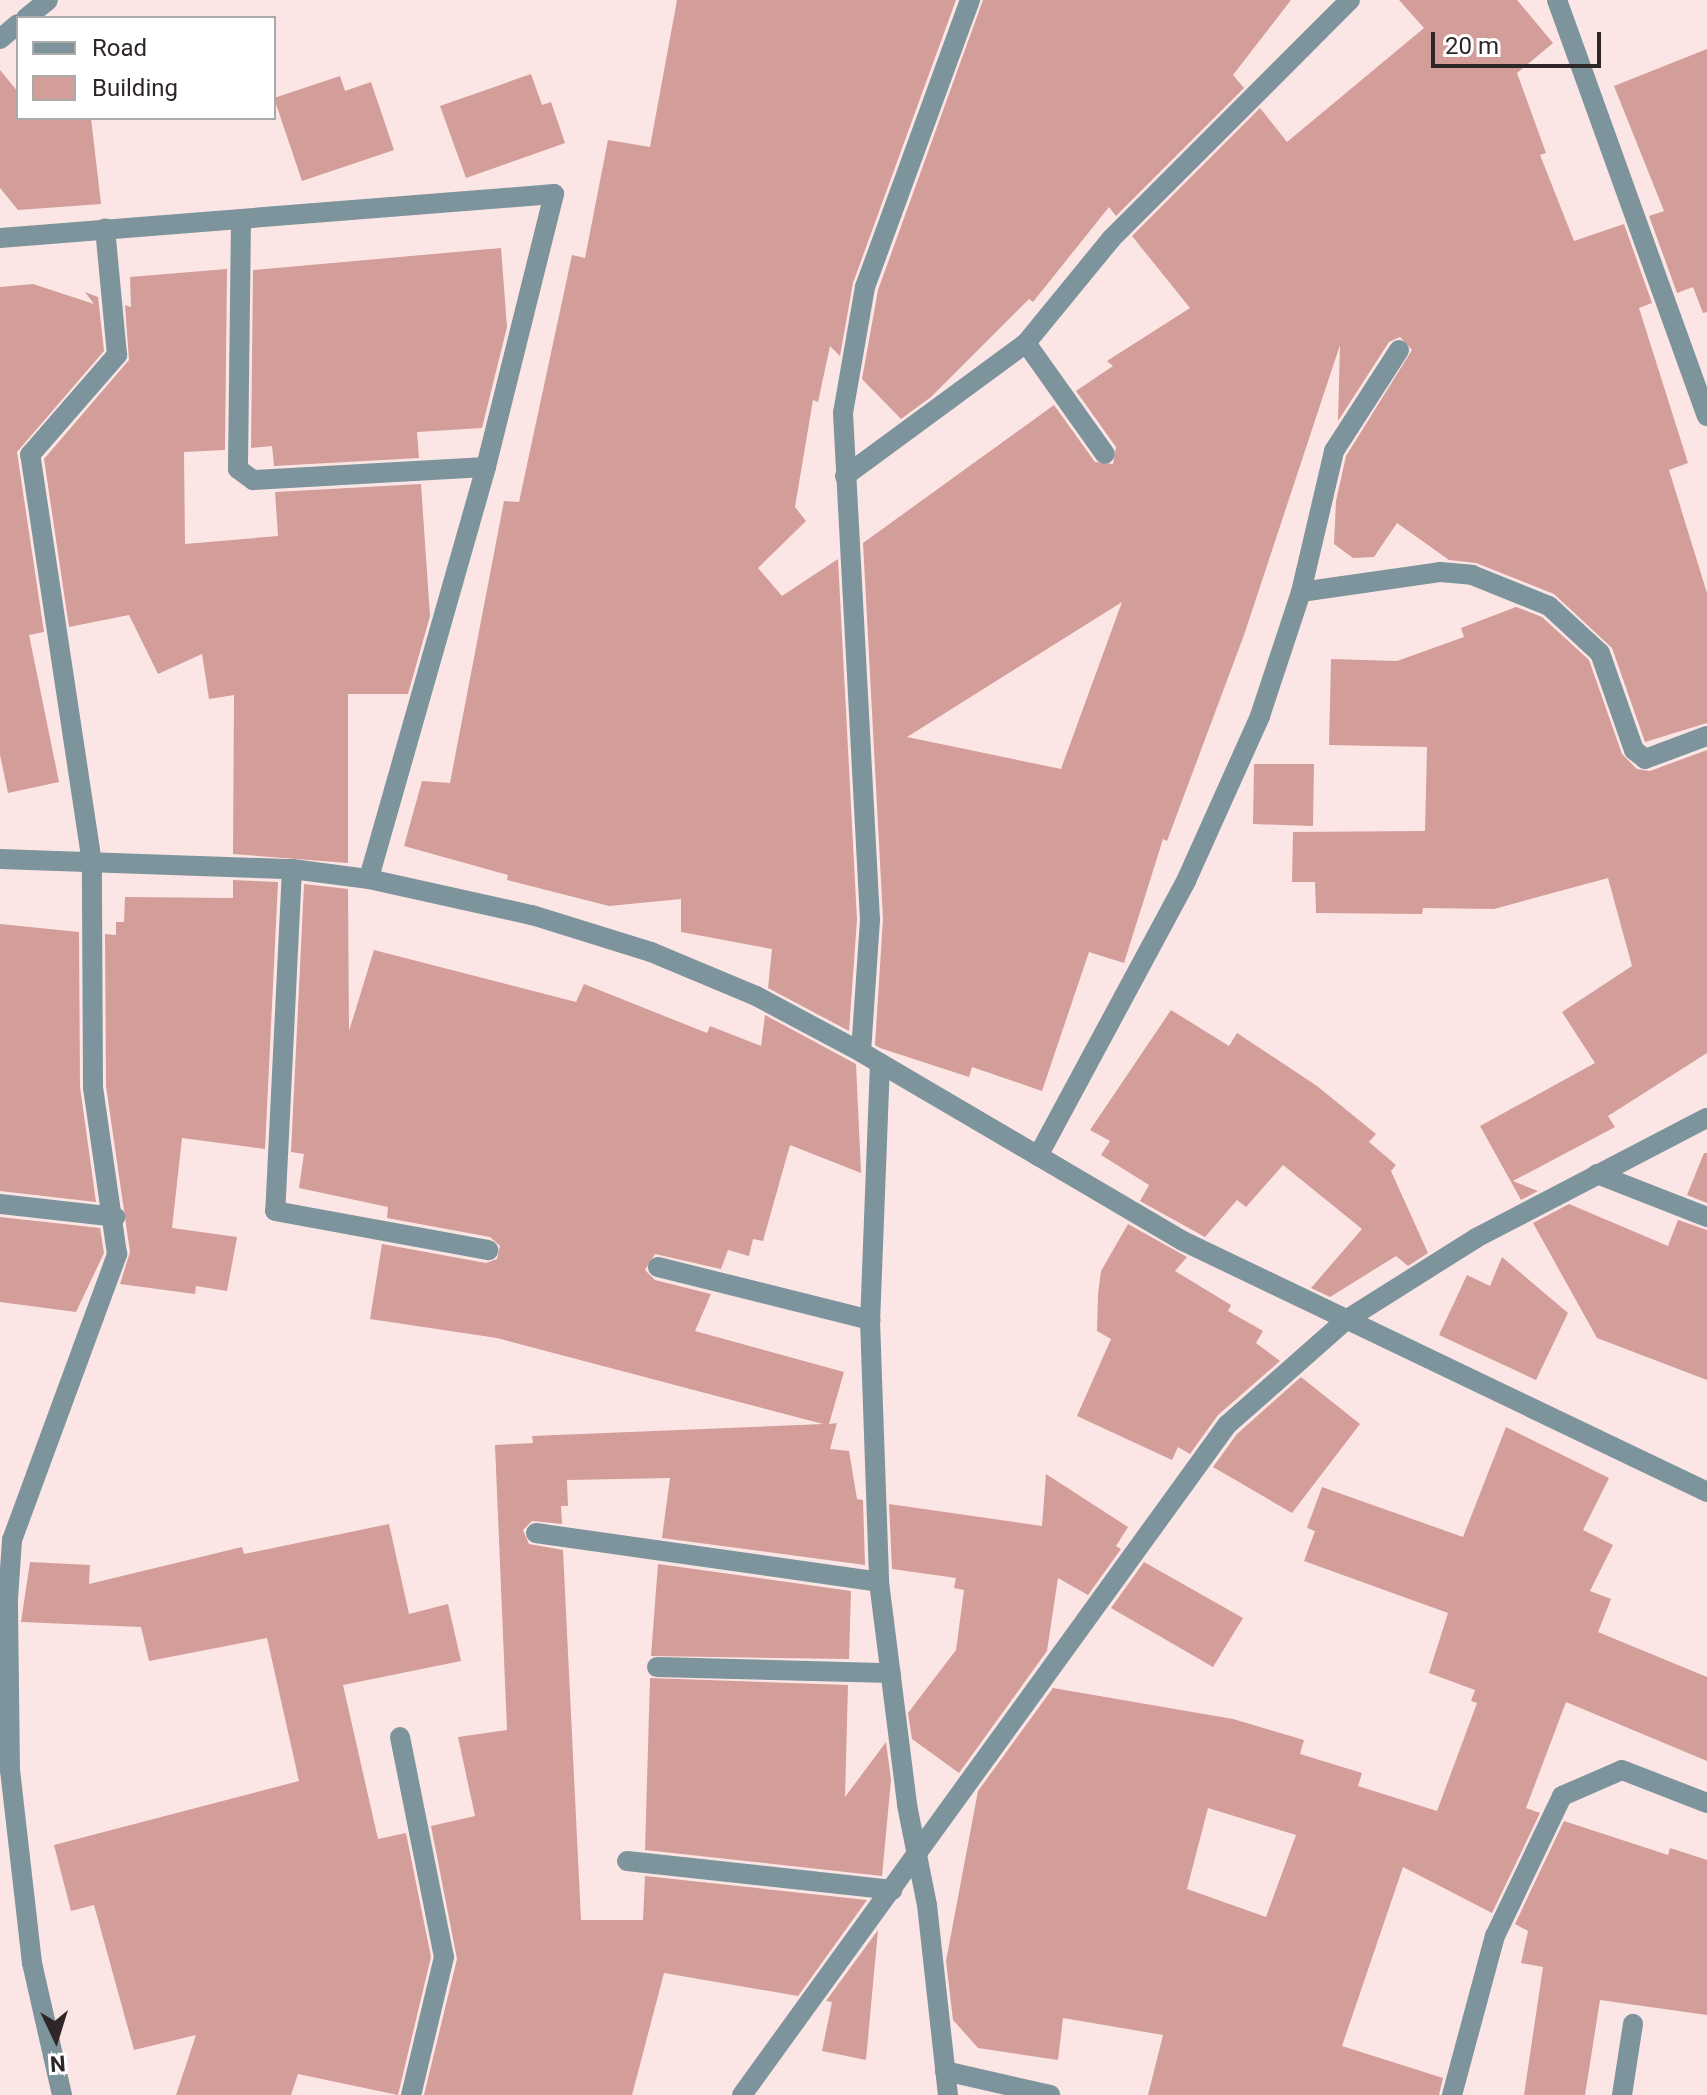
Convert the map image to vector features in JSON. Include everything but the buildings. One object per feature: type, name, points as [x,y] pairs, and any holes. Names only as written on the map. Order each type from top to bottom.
[{"type":"street","points":[[28,16],[48,0]]},
{"type":"street","points":[[861,1052],[870,920],[843,413],[865,287],[970,0]]},
{"type":"street","points":[[845,476],[1026,343],[1111,239],[1350,0]]},
{"type":"street","points":[[1557,0],[1707,416]]},
{"type":"street","points":[[0,39],[16,26]]},
{"type":"street","points":[[0,238],[554,194],[486,467],[369,879]]},
{"type":"street","points":[[241,219],[238,469],[253,480],[486,467]]},
{"type":"street","points":[[62,2095],[32,1963],[10,1771],[4,1647],[12,1540],[117,1254],[115,1217],[93,1087],[92,863],[30,455],[117,355],[105,229]]},
{"type":"street","points":[[1026,343],[1105,454]]},
{"type":"street","points":[[1038,1156],[1186,881],[1260,716],[1301,592],[1334,451],[1399,350]]},
{"type":"street","points":[[1301,592],[1440,572],[1472,575],[1549,606],[1600,653],[1634,750],[1645,759],[1707,736]]},
{"type":"street","points":[[0,859],[292,869],[369,879],[532,915],[651,952],[756,996],[861,1052],[1183,1241],[1707,1492]]},
{"type":"street","points":[[292,869],[275,1211],[488,1250]]},
{"type":"street","points":[[880,1063],[870,1320],[879,1582],[916,1858],[927,1905],[948,2095]]},
{"type":"street","points":[[742,2095],[1227,1425],[1346,1320],[1476,1238],[1707,1118]]},
{"type":"street","points":[[1597,1174],[1707,1217]]},
{"type":"street","points":[[0,1204],[115,1217]]},
{"type":"street","points":[[658,1267],[870,1320]]},
{"type":"street","points":[[536,1533],[879,1582]]},
{"type":"street","points":[[657,1667],[891,1673]]},
{"type":"street","points":[[400,1737],[444,1957],[411,2095]]},
{"type":"street","points":[[1452,2095],[1495,1936],[1562,1796],[1622,1770],[1707,1803]]},
{"type":"street","points":[[627,1861],[892,1890]]},
{"type":"street","points":[[1622,2095],[1633,2024]]},
{"type":"street","points":[[945,2071],[1050,2095]]}]
